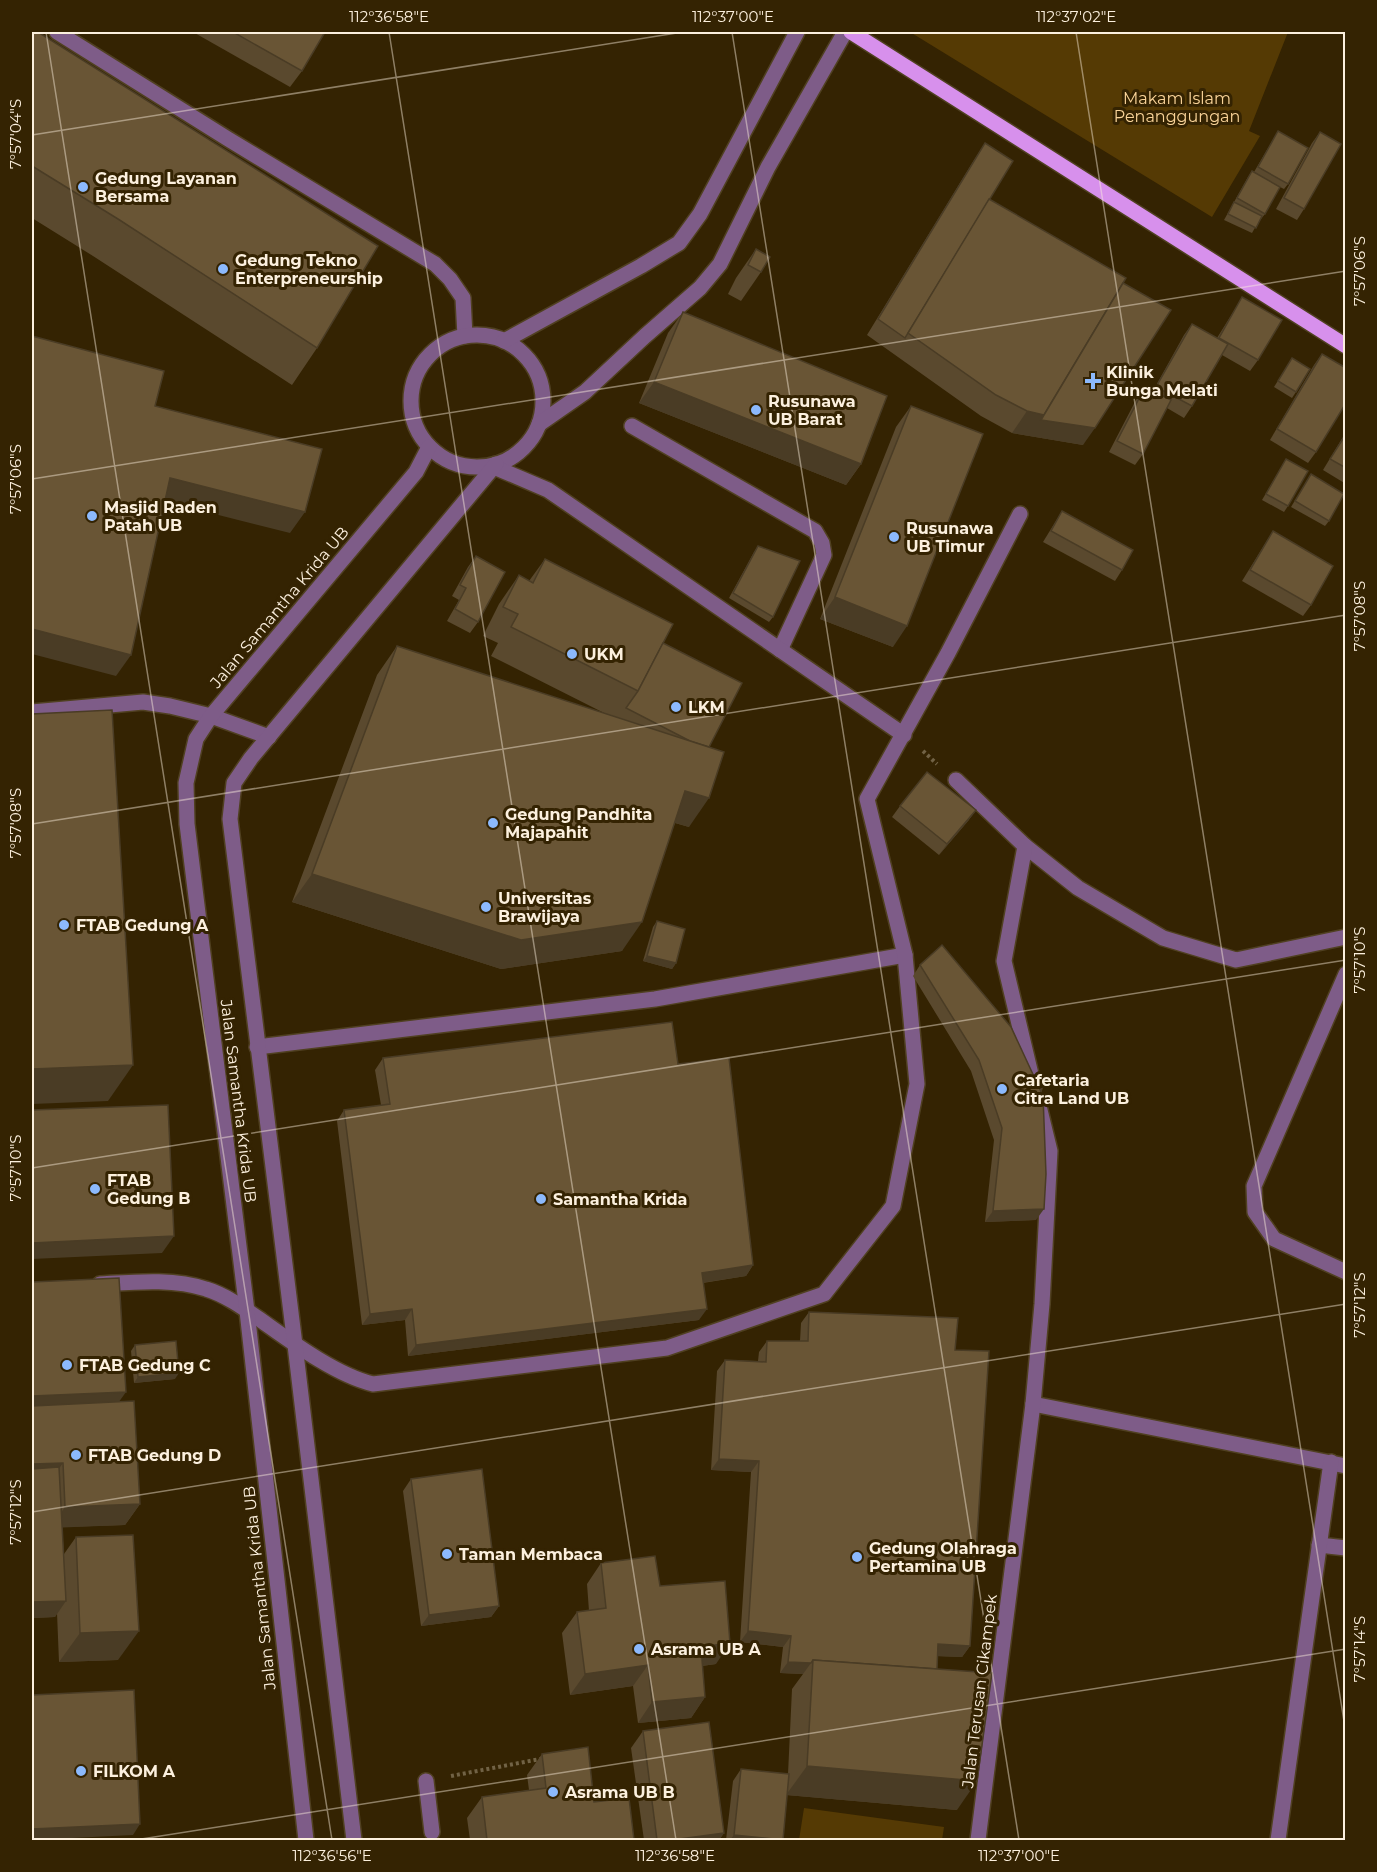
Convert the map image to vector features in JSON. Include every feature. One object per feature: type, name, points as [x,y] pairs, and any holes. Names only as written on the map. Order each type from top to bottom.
[{"type":"main road","points":[[850,32],[1346,346]]},
{"type":"street","points":[[57,32],[435,264],[450,279],[463,298],[465,336]]},
{"type":"street","points":[[504,341],[679,243],[700,214],[797,32]]},
{"type":"street","points":[[539,424],[585,392],[700,288],[720,264],[768,167],[845,32]]},
{"type":"street","points":[[485,335],[504,341],[521,351],[534,367],[541,385],[543,405],[539,424],[529,441],[515,455],[495,466],[461,465],[444,458],[429,447],[418,430],[411,411],[411,391],[417,372],[430,355],[446,342],[465,336],[485,335]]},
{"type":"street","points":[[632,426],[815,531],[822,543],[824,555],[780,650]]},
{"type":"street","name":"Jalan Samantha Krida UB","points":[[306,1840],[247,1311],[187,824],[186,783],[196,739],[211,716],[416,472],[429,447]]},
{"type":"street","points":[[495,466],[548,490],[904,735]]},
{"type":"street","name":"Jalan Samantha Krida UB","points":[[354,1840],[230,819],[234,783],[269,737],[495,466]]},
{"type":"street","points":[[87,1285],[155,1282],[207,1289],[247,1311],[295,1345],[358,1381],[373,1384],[667,1348],[824,1294],[893,1206],[917,1084],[905,955],[867,799],[904,735],[1020,514]]},
{"type":"street","points":[[32,712],[144,702],[211,716],[269,737]]},
{"type":"street","points":[[956,780],[1025,846],[1078,888],[1163,938],[1236,960],[1346,937]]},
{"type":"street","name":"Jalan Terusan Cikampek","points":[[978,1840],[1033,1404],[1042,1304],[1050,1151],[1004,961],[1025,846]]},
{"type":"street","points":[[257,1047],[655,999],[905,955]]},
{"type":"street","points":[[1346,975],[1254,1186],[1255,1212],[1274,1239],[1346,1272]]},
{"type":"street","points":[[1033,1404],[1338,1464],[1318,1545],[1278,1840]]},
{"type":"street","points":[[1318,1545],[1346,1548]]},
{"type":"street","points":[[426,1781],[432,1832]]},
{"type":"path","points":[[904,735],[956,780]]},
{"type":"path","points":[[426,1781],[547,1758]]},
{"type":"green space","name":"Makam Islam Penanggungan","points":[[910,32],[1288,32],[1249,131],[1260,136],[1212,217]]},
{"type":"green space","points":[[804,1808],[944,1827],[942,1840],[799,1840]]},
{"type":"building","points":[[32,32],[38,32],[378,246],[317,348],[32,166]]},
{"type":"building","points":[[233,32],[325,32],[302,71]]},
{"type":"building","points":[[1278,131],[1308,148],[1288,184],[1258,167]]},
{"type":"building","points":[[1320,132],[1341,144],[1304,209],[1284,198]]},
{"type":"building","points":[[985,143],[1013,161],[905,338],[878,319]]},
{"type":"building","points":[[1252,171],[1280,187],[1265,214],[1237,198]]},
{"type":"building","points":[[989,199],[1126,278],[1044,415],[1027,411],[996,395],[908,333]]},
{"type":"building","points":[[1234,202],[1262,216],[1256,228],[1228,214]]},
{"type":"building","points":[[756,249],[770,257],[761,272],[748,265]]},
{"type":"building","name":"Klinik Bunga Melati","points":[[1123,283],[1171,310],[1095,428],[1041,420]]},
{"type":"building","points":[[1242,297],[1282,320],[1258,360],[1219,338]]},
{"type":"building","name":"Rusunawa UB Barat","points":[[683,312],[887,396],[861,464],[654,382]]},
{"type":"building","points":[[1192,324],[1228,344],[1192,406],[1156,387]]},
{"type":"building","name":"Masjid Raden Patah UB","points":[[32,336],[164,371],[155,406],[322,449],[305,512],[170,478],[131,655],[32,629]]},
{"type":"building","points":[[1322,354],[1346,368],[1346,403],[1316,452],[1277,429]]},
{"type":"building","points":[[1292,358],[1310,369],[1296,392],[1278,381]]},
{"type":"building","points":[[1145,387],[1171,400],[1143,454],[1117,441]]},
{"type":"building","name":"Rusunawa UB Timur","points":[[911,406],[983,434],[907,626],[835,597]]},
{"type":"building","points":[[1346,434],[1346,468],[1330,459]]},
{"type":"building","points":[[1286,459],[1308,471],[1288,506],[1266,494]]},
{"type":"building","points":[[1311,474],[1344,494],[1329,521],[1295,501]]},
{"type":"building","points":[[1062,511],[1133,550],[1122,570],[1051,531]]},
{"type":"building","points":[[1273,531],[1333,566],[1311,605],[1250,570]]},
{"type":"building","points":[[758,546],[800,561],[773,617],[733,593]]},
{"type":"building","points":[[476,556],[505,572],[478,622],[455,609],[466,588],[460,585]]},
{"type":"building","points":[[545,559],[673,624],[638,691],[511,627],[518,614],[503,607],[519,575],[533,583]]},
{"type":"building","name":"LKM","points":[[663,643],[742,683],[709,747],[690,741],[626,708],[638,691]]},
{"type":"building","name":"Gedung Pandhita Majapahit","points":[[397,646],[724,752],[709,798],[685,791],[642,922],[521,940],[312,874]]},
{"type":"building","name":"FTAB Gedung A","points":[[112,710],[133,1065],[32,1069],[32,714]]},
{"type":"building","points":[[927,772],[976,810],[947,844],[900,806]]},
{"type":"building","points":[[657,921],[685,929],[676,963],[647,956]]},
{"type":"building","name":"Cafetaria Citra Land UB","points":[[942,945],[1011,1027],[1043,1096],[1046,1174],[1044,1209],[993,1211],[1002,1128],[979,1060],[920,965]]},
{"type":"building","name":"Samantha Krida","points":[[672,1022],[678,1064],[729,1058],[753,1265],[702,1273],[707,1309],[416,1345],[412,1309],[370,1314],[344,1110],[390,1104],[383,1058]]},
{"type":"building","name":"FTAB Gedung B","points":[[168,1105],[174,1236],[32,1243],[32,1110]]},
{"type":"building","points":[[119,1278],[126,1392],[32,1396],[32,1282]]},
{"type":"building","name":"Gedung Olahraga Pertamina UB","points":[[809,1312],[958,1318],[955,1350],[989,1351],[970,1646],[938,1644],[937,1669],[813,1660],[811,1663],[788,1662],[791,1636],[748,1631],[759,1461],[719,1459],[725,1360],[766,1362],[767,1341],[808,1341]]},
{"type":"building","points":[[176,1341],[179,1373],[138,1377],[135,1345]]},
{"type":"building","name":"FTAB Gedung D","points":[[134,1401],[140,1504],[65,1507],[63,1463],[32,1464],[32,1406]]},
{"type":"building","points":[[59,1467],[66,1601],[32,1602],[32,1469]]},
{"type":"building","name":"Taman Membaca","points":[[482,1469],[499,1606],[429,1615],[411,1479]]},
{"type":"building","points":[[133,1535],[139,1631],[80,1633],[76,1537]]},
{"type":"building","name":"Asrama UB A","points":[[655,1556],[660,1586],[725,1581],[730,1643],[701,1647],[705,1697],[652,1702],[648,1665],[585,1674],[577,1612],[606,1608],[601,1563]]},
{"type":"building","points":[[813,1660],[992,1673],[977,1781],[807,1766]]},
{"type":"building","name":"FILKOM A","points":[[134,1690],[140,1824],[32,1829],[32,1695]]},
{"type":"building","points":[[709,1722],[724,1833],[657,1840],[643,1731]]},
{"type":"building","points":[[588,1747],[594,1802],[629,1798],[634,1840],[487,1840],[482,1797],[546,1788],[542,1754]]},
{"type":"building","points":[[741,1769],[789,1774],[783,1840],[734,1835]]},
{"type":"place","name":"Gedung Layanan Bersama","points":[[83,187]]},
{"type":"place","name":"Gedung Tekno Enterpreneurship","points":[[223,269]]},
{"type":"place","name":"Klinik Bunga Melati","points":[[1093,381]]},
{"type":"place","name":"Rusunawa UB Barat","points":[[756,410]]},
{"type":"place","name":"Masjid Raden Patah UB","points":[[92,516]]},
{"type":"place","name":"Rusunawa UB Timur","points":[[894,537]]},
{"type":"place","name":"UKM","points":[[572,654]]},
{"type":"place","name":"LKM","points":[[676,707]]},
{"type":"place","name":"Gedung Pandhita Majapahit","points":[[493,823]]},
{"type":"place","name":"Universitas Brawijaya","points":[[486,907]]},
{"type":"place","name":"FTAB Gedung A","points":[[64,925]]},
{"type":"place","name":"Cafetaria Citra Land UB","points":[[1002,1089]]},
{"type":"place","name":"FTAB Gedung B","points":[[95,1189]]},
{"type":"place","name":"Samantha Krida","points":[[541,1199]]},
{"type":"place","name":"FTAB Gedung C","points":[[67,1365]]},
{"type":"place","name":"FTAB Gedung D","points":[[76,1455]]},
{"type":"place","name":"Taman Membaca","points":[[447,1554]]},
{"type":"place","name":"Gedung Olahraga Pertamina UB","points":[[857,1557]]},
{"type":"place","name":"Asrama UB A","points":[[639,1649]]},
{"type":"place","name":"FILKOM A","points":[[81,1771]]},
{"type":"place","name":"Asrama UB B","points":[[553,1792]]}]
